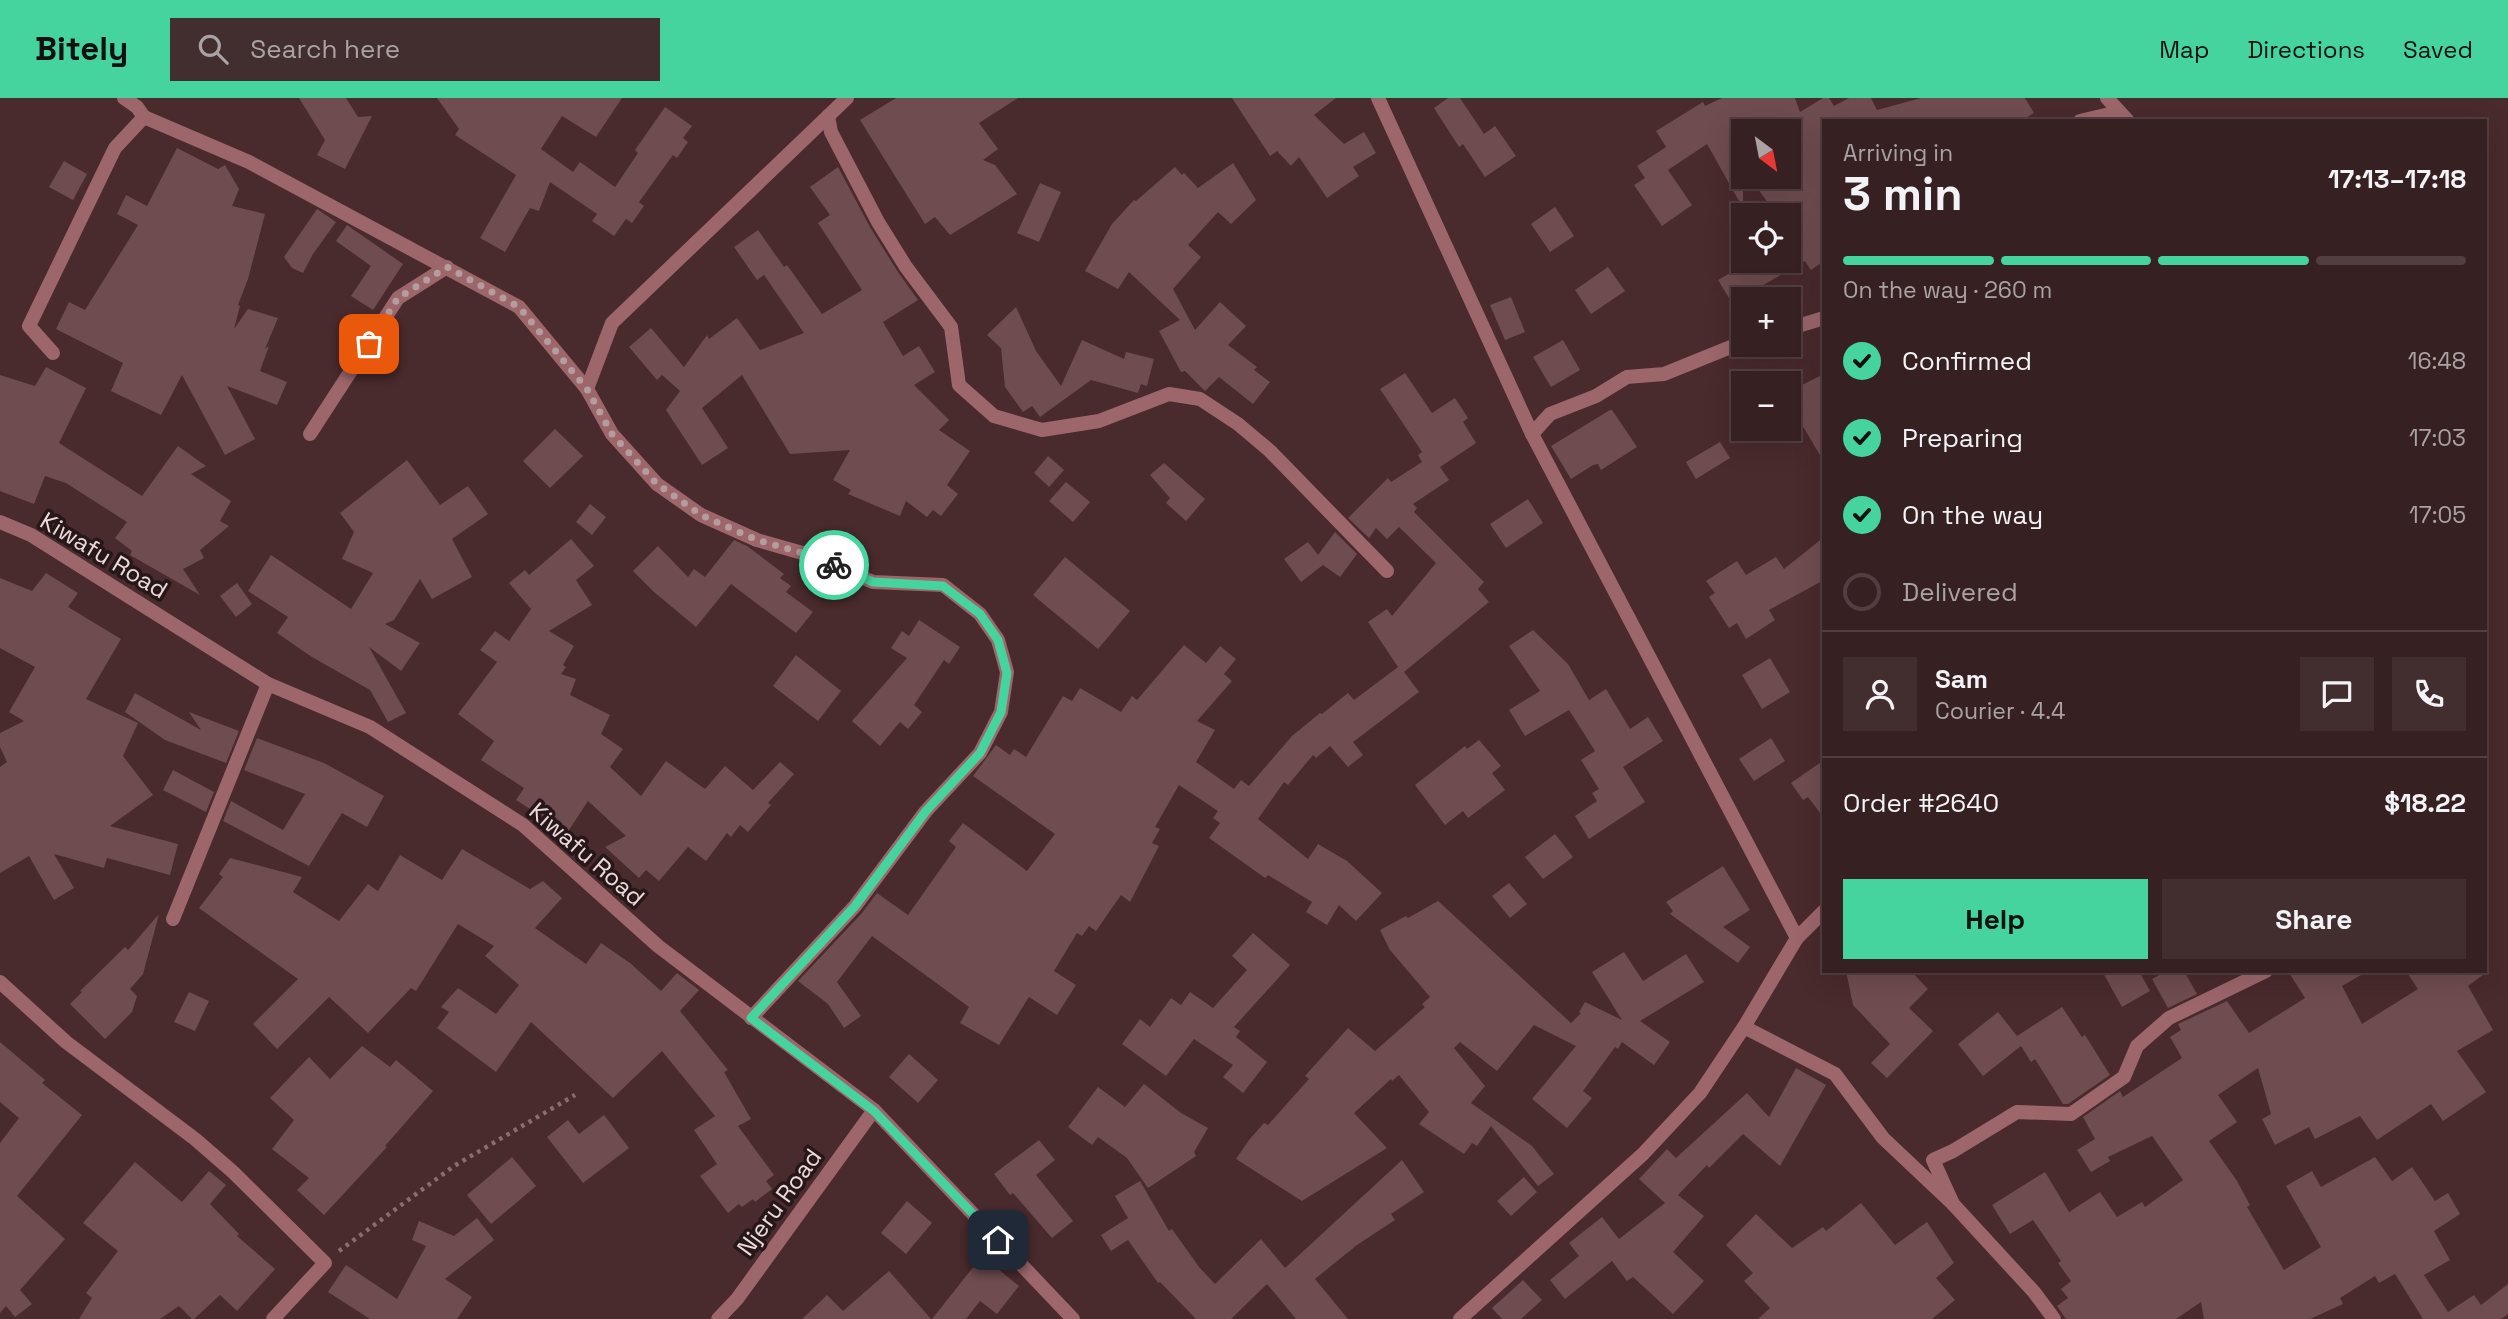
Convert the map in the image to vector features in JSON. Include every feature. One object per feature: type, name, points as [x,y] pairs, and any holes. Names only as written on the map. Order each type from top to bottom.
[{"type":"street","points":[[124,98],[519,307],[587,389],[612,434],[657,484],[701,515],[757,540],[806,554],[873,582],[943,586],[980,614],[998,640],[1007,673],[1001,712],[980,753],[926,811],[855,906],[751,1018]]},
{"type":"street","points":[[587,389],[612,323],[847,98]]},
{"type":"street","points":[[1378,98],[1532,433],[1797,938]]},
{"type":"street","points":[[2107,98],[2123,116]]},
{"type":"street","points":[[53,353],[29,326],[115,148],[140,107]]},
{"type":"street","points":[[828,116],[831,132],[878,222],[906,267],[951,327],[959,385],[994,416],[1042,430],[1099,421],[1169,394],[1200,399],[1238,424],[1270,451],[1387,571]]},
{"type":"street","points":[[2097,119],[2123,116]]},
{"type":"street","points":[[310,434],[398,298],[447,267]]},
{"type":"street","points":[[1801,325],[1822,319]]},
{"type":"street","points":[[1532,433],[1550,414],[1596,396],[1627,377],[1664,374],[1731,347]]},
{"type":"street","name":"Kiwafu Road","points":[[0,522],[41,542],[268,684],[370,727],[523,825],[658,946],[874,1111],[1073,1319]]},
{"type":"street","points":[[173,919],[268,684]]},
{"type":"street","points":[[1460,1319],[1643,1154],[1700,1093],[1744,1027],[1797,938],[1822,913]]},
{"type":"street","points":[[1953,1204],[1933,1160],[1953,1151],[2017,1112],[2071,1114],[2124,1077],[2137,1046],[2169,1018],[2262,973]]},
{"type":"street","points":[[0,982],[66,1042],[233,1171],[325,1263],[273,1319]]},
{"type":"street","points":[[1744,1027],[1835,1074],[1883,1138],[1953,1204],[2034,1292],[2054,1319]]},
{"type":"street","name":"Njeru Road","points":[[719,1319],[737,1299],[874,1111]]},
{"type":"path","points":[[325,1263],[350,1241],[454,1166],[575,1095]]},
{"type":"building","points":[[299,98],[346,98],[358,117],[372,116],[345,169],[317,155],[325,140]]},
{"type":"building","points":[[437,98],[622,98],[596,137],[562,116],[541,149],[573,172],[580,162],[615,187],[638,153],[635,150],[665,107],[692,126],[683,138],[688,142],[677,158],[673,155],[639,202],[644,206],[632,223],[626,219],[614,236],[592,221],[597,214],[550,182],[539,211],[530,208],[505,252],[480,238],[516,175],[455,135],[459,129]]},
{"type":"building","points":[[896,98],[1018,98],[979,123],[998,149],[983,160],[995,165],[1017,194],[950,235],[935,217],[925,224],[860,120]]},
{"type":"building","points":[[1232,98],[1336,98],[1314,115],[1344,144],[1364,132],[1376,153],[1353,167],[1359,176],[1327,198],[1299,157],[1291,166],[1277,151],[1270,156]]},
{"type":"building","points":[[1448,98],[1460,98],[1484,134],[1495,126],[1516,156],[1485,177],[1463,144],[1459,147],[1434,108]]},
{"type":"building","points":[[1722,98],[1795,98],[1800,112],[1823,98],[1829,98],[1834,106],[1849,98],[1871,98],[1877,110],[1921,98],[2025,98],[2034,113],[2024,119],[1822,119],[1822,262],[1811,270],[1805,261],[1801,263],[1801,203],[1768,203],[1758,189],[1801,189],[1801,119],[1731,119],[1731,187],[1707,144],[1668,170],[1692,205],[1662,226],[1634,185],[1645,178],[1637,166],[1666,147],[1656,131],[1703,102],[1705,106]]},
{"type":"building","points":[[177,148],[218,169],[225,165],[239,189],[232,206],[265,214],[248,279],[238,305],[240,306],[234,329],[248,309],[278,318],[265,349],[269,346],[260,371],[287,382],[277,405],[227,386],[255,439],[225,455],[182,375],[161,415],[111,391],[123,363],[56,329],[69,302],[85,310],[138,225],[117,214],[126,195],[147,206]]},
{"type":"building","points":[[64,161],[87,174],[73,200],[49,187]]},
{"type":"building","points":[[1233,163],[1256,200],[1231,224],[1218,212],[1188,245],[1201,257],[1173,289],[1195,330],[1220,302],[1246,326],[1228,345],[1257,367],[1254,370],[1270,382],[1253,404],[1219,377],[1205,391],[1185,371],[1181,372],[1159,331],[1180,320],[1129,272],[1118,289],[1085,271],[1112,224],[1134,200],[1175,167],[1198,188]]},
{"type":"building","points":[[838,167],[870,227],[918,300],[883,322],[903,356],[919,346],[935,372],[914,385],[949,420],[939,430],[970,451],[947,485],[958,494],[941,516],[933,510],[927,517],[906,501],[900,516],[848,494],[851,490],[833,480],[850,450],[790,454],[742,375],[702,408],[728,448],[702,465],[666,410],[680,391],[662,375],[657,380],[629,347],[651,328],[684,367],[707,335],[709,339],[737,318],[760,350],[804,333],[764,275],[757,280],[734,247],[758,230],[822,314],[862,290],[818,223],[830,215],[810,187]]},
{"type":"building","points":[[1040,183],[1061,192],[1039,242],[1017,233]]},
{"type":"building","points":[[1732,189],[1743,189],[1743,203],[1740,203]]},
{"type":"building","points":[[1555,207],[1574,236],[1550,252],[1531,224]]},
{"type":"building","points":[[317,209],[336,222],[303,273],[292,268],[284,257]]},
{"type":"building","points":[[347,225],[403,264],[373,310],[351,296],[371,266],[336,241]]},
{"type":"building","points":[[1608,267],[1625,291],[1591,314],[1575,290]]},
{"type":"building","points":[[1731,273],[1784,273],[1760,287],[1731,287],[1731,301],[1718,280]]},
{"type":"building","points":[[1511,297],[1525,332],[1505,340],[1490,305]]},
{"type":"building","points":[[1016,307],[1036,351],[1061,386],[1082,340],[1124,359],[1126,352],[1154,359],[1147,386],[1141,384],[1138,393],[1091,380],[1040,417],[1032,406],[1023,412],[1005,387],[1001,348],[987,335]]},
{"type":"building","points":[[1563,340],[1580,370],[1551,387],[1533,357]]},
{"type":"building","points":[[46,367],[86,388],[59,443],[142,496],[178,446],[206,466],[191,474],[231,501],[220,521],[229,526],[200,550],[204,558],[183,569],[200,595],[130,555],[132,551],[115,538],[127,522],[66,483],[45,476],[34,504],[0,491],[0,375],[35,386]]},
{"type":"building","points":[[1405,373],[1432,413],[1455,398],[1468,418],[1463,422],[1476,443],[1440,467],[1449,480],[1413,504],[1417,508],[1414,512],[1484,582],[1478,589],[1489,602],[1404,672],[1419,692],[1353,742],[1363,755],[1348,767],[1330,746],[1316,758],[1313,755],[1288,785],[1284,782],[1258,819],[1308,859],[1318,844],[1347,861],[1382,893],[1356,921],[1339,905],[1327,925],[1306,912],[1312,902],[1268,875],[1265,878],[1209,838],[1220,823],[1213,818],[1218,811],[1179,785],[1155,827],[1160,829],[1152,843],[1159,846],[1130,902],[1121,895],[1096,931],[1089,926],[1082,936],[1077,933],[1054,971],[1076,985],[1057,1015],[1029,997],[999,1045],[960,1023],[969,1007],[872,936],[837,982],[861,1016],[844,1028],[828,1004],[798,981],[862,913],[877,893],[908,915],[956,847],[949,841],[963,823],[1027,871],[1055,834],[973,776],[996,745],[1010,755],[1014,749],[1026,757],[1063,696],[1072,701],[1080,688],[1121,712],[1132,696],[1137,700],[1184,645],[1206,663],[1220,646],[1236,659],[1224,674],[1232,681],[1197,721],[1215,730],[1196,762],[1234,789],[1241,780],[1249,786],[1292,736],[1320,713],[1348,693],[1354,700],[1398,667],[1368,622],[1387,609],[1392,616],[1436,563],[1399,527],[1387,539],[1376,528],[1369,538],[1348,518],[1388,478],[1391,482],[1422,462],[1418,455],[1422,452],[1380,389]]},
{"type":"building","points":[[1822,375],[1822,459],[1801,423],[1801,386]]},
{"type":"building","points":[[1610,410],[1637,447],[1601,470],[1598,464],[1593,465],[1571,479],[1551,446]]},
{"type":"building","points":[[555,429],[583,456],[550,488],[523,461]]},
{"type":"building","points":[[1720,442],[1730,458],[1696,479],[1686,462]]},
{"type":"building","points":[[1048,456],[1064,470],[1049,487],[1034,473]]},
{"type":"building","points":[[407,460],[440,505],[468,486],[488,514],[452,539],[472,577],[432,599],[420,579],[394,620],[385,624],[420,643],[401,671],[369,647],[406,713],[388,722],[370,690],[312,657],[277,633],[288,617],[248,591],[271,555],[351,609],[373,573],[342,559],[354,532],[340,513]]},
{"type":"building","points":[[1164,463],[1205,499],[1186,521],[1166,503],[1170,498],[1150,475]]},
{"type":"building","points":[[1066,482],[1090,502],[1073,522],[1049,501]]},
{"type":"building","points":[[1528,499],[1543,523],[1506,548],[1490,524]]},
{"type":"building","points":[[590,504],[606,517],[592,535],[576,522]]},
{"type":"building","points":[[1335,532],[1357,554],[1340,577],[1323,565],[1301,582],[1284,559],[1308,542],[1318,555]]},
{"type":"building","points":[[571,539],[594,566],[576,580],[592,605],[549,631],[574,646],[561,674],[576,679],[570,695],[610,715],[601,734],[623,749],[610,767],[641,796],[666,761],[705,789],[725,766],[753,790],[780,762],[794,774],[768,803],[771,805],[748,832],[740,825],[731,837],[727,833],[706,861],[688,847],[659,881],[646,870],[639,878],[605,847],[626,836],[588,801],[567,833],[516,800],[524,788],[481,760],[494,741],[458,714],[497,662],[480,650],[495,631],[509,641],[531,609],[509,583],[525,570],[529,575]]},
{"type":"building","points":[[1822,539],[1822,581],[1769,610],[1775,620],[1746,639],[1737,623],[1729,628],[1709,597],[1715,593],[1706,581],[1737,561],[1746,575],[1776,557],[1784,569]]},
{"type":"building","points":[[734,540],[747,546],[784,574],[780,578],[791,586],[786,592],[813,612],[796,633],[731,584],[696,627],[633,571],[658,546],[688,577],[694,569],[705,577]]},
{"type":"building","points":[[1065,557],[1130,611],[1098,649],[1033,595]]},
{"type":"building","points":[[46,573],[78,593],[68,607],[121,639],[86,699],[138,723],[123,756],[153,795],[110,826],[178,844],[170,875],[107,858],[104,868],[54,854],[74,888],[54,900],[29,856],[0,873],[0,767],[7,762],[0,747],[0,733],[24,721],[9,712],[35,667],[0,648],[0,578],[32,591]]},
{"type":"building","points":[[237,583],[252,604],[236,617],[220,596]]},
{"type":"building","points":[[919,620],[960,647],[949,664],[944,660],[914,705],[922,712],[908,729],[900,722],[880,746],[852,721],[907,658],[891,648],[902,631],[909,636]]},
{"type":"building","points":[[1533,630],[1568,664],[1589,700],[1606,689],[1630,729],[1648,717],[1663,741],[1623,767],[1645,802],[1589,839],[1575,816],[1597,801],[1592,793],[1599,789],[1581,760],[1595,751],[1569,710],[1525,736],[1509,710],[1540,691],[1509,646]]},
{"type":"building","points":[[796,655],[841,691],[818,721],[773,686]]},
{"type":"building","points":[[1770,658],[1790,692],[1762,709],[1742,675]]},
{"type":"building","points":[[135,693],[201,730],[189,712],[239,731],[226,763],[165,740],[125,712]]},
{"type":"building","points":[[257,738],[324,763],[384,796],[367,827],[342,813],[309,866],[223,821],[231,801],[283,830],[305,794],[244,770]]},
{"type":"building","points":[[1771,738],[1785,761],[1754,781],[1739,759]]},
{"type":"building","points":[[1479,740],[1501,766],[1492,773],[1505,790],[1468,818],[1463,811],[1445,825],[1415,785],[1465,746],[1467,749]]},
{"type":"building","points":[[1822,761],[1822,815],[1808,797],[1803,800],[1791,783]]},
{"type":"building","points":[[173,770],[214,792],[206,812],[163,790]]},
{"type":"building","points":[[1555,834],[1573,857],[1543,879],[1525,857]]},
{"type":"building","points":[[462,849],[530,889],[543,881],[562,898],[535,928],[586,964],[601,943],[630,963],[661,991],[677,973],[699,990],[680,1011],[728,1070],[724,1072],[751,1119],[738,1126],[774,1175],[766,1181],[772,1189],[755,1202],[753,1199],[742,1207],[739,1204],[728,1213],[700,1176],[717,1164],[694,1130],[715,1116],[662,1051],[613,1098],[531,1022],[496,1072],[437,1028],[449,1012],[441,1007],[458,988],[496,1014],[519,985],[485,956],[494,946],[458,924],[416,991],[411,988],[368,1033],[329,997],[277,1049],[253,1024],[298,979],[199,908],[223,877],[219,874],[230,858],[302,877],[293,892],[339,921],[368,884],[378,891],[400,855],[442,880]]},
{"type":"building","points":[[1723,866],[1750,910],[1723,927],[1750,947],[1738,963],[1670,914],[1673,911],[1666,902]]},
{"type":"building","points":[[1509,883],[1527,904],[1510,918],[1492,896]]},
{"type":"building","points":[[1438,901],[1571,1023],[1581,1013],[1579,1012],[1585,1002],[1622,1020],[1592,972],[1624,952],[1643,981],[1686,954],[1704,982],[1640,1021],[1670,1042],[1654,1065],[1622,1042],[1618,1049],[1615,1047],[1583,1091],[1592,1098],[1567,1128],[1532,1099],[1576,1046],[1534,1025],[1497,1071],[1460,1042],[1454,1048],[1485,1086],[1471,1103],[1532,1146],[1554,1174],[1538,1186],[1491,1126],[1477,1146],[1472,1143],[1464,1154],[1419,1124],[1429,1112],[1399,1075],[1392,1081],[1391,1079],[1354,1113],[1387,1148],[1302,1201],[1236,1159],[1264,1123],[1268,1125],[1309,1079],[1305,1076],[1348,1028],[1375,1051],[1425,1007],[1422,1004],[1430,997],[1390,950],[1380,930]]},
{"type":"building","points":[[159,914],[143,974],[130,989],[137,996],[132,1012],[105,1039],[70,1004],[125,947],[128,950]]},
{"type":"building","points":[[1253,933],[1290,965],[1234,1027],[1240,1031],[1236,1037],[1267,1062],[1243,1093],[1223,1077],[1233,1065],[1194,1039],[1166,1076],[1122,1044],[1140,1019],[1150,1027],[1171,998],[1181,1005],[1190,992],[1213,1008],[1247,970],[1232,956]]},
{"type":"building","points":[[1846,973],[1913,973],[1928,989],[1909,1008],[1933,1031],[1887,1078],[1871,1063],[1890,1044],[1853,1005]]},
{"type":"building","points":[[2103,973],[2140,973],[2150,991],[2122,1007]]},
{"type":"building","points":[[2163,973],[2185,973],[2197,994],[2168,1008],[2152,979]]},
{"type":"building","points":[[2289,973],[2365,973],[2342,986],[2362,1024],[2418,989],[2407,973],[2485,973],[2468,986],[2493,1030],[2457,1051],[2486,1092],[2443,1121],[2431,1104],[2377,1140],[2360,1116],[2315,1139],[2309,1127],[2275,1145],[2262,1119],[2271,1114],[2258,1068],[2218,1095],[2237,1122],[2209,1141],[2237,1181],[2250,1205],[2247,1207],[2284,1270],[2321,1247],[2286,1186],[2312,1171],[2321,1187],[2375,1157],[2392,1181],[2412,1167],[2435,1201],[2448,1193],[2460,1214],[2434,1231],[2450,1260],[2424,1275],[2448,1312],[2474,1295],[2481,1305],[2508,1284],[2508,1314],[2501,1319],[2423,1319],[2395,1274],[2379,1283],[2375,1276],[2340,1298],[2343,1304],[2310,1319],[2204,1319],[2201,1302],[2176,1319],[2066,1319],[2057,1306],[2068,1298],[2061,1289],[2071,1281],[2058,1263],[2061,1261],[2033,1220],[2010,1234],[1992,1205],[2045,1172],[2069,1212],[2100,1192],[2117,1217],[2142,1202],[2145,1207],[2183,1180],[2152,1136],[2108,1157],[2110,1161],[2091,1172],[2077,1150],[2095,1139],[2083,1117],[2120,1091],[2123,1097],[2182,1058],[2170,1037],[2181,1030],[2178,1024],[2227,1001],[2249,1033],[2305,998]]},
{"type":"building","points":[[189,992],[209,1001],[195,1031],[174,1022]]},
{"type":"building","points":[[2062,1007],[2082,1037],[2085,1035],[2110,1075],[2068,1104],[2063,1104],[2035,1059],[2031,1062],[2021,1046],[1983,1076],[1958,1044],[1998,1012],[2017,1036]]},
{"type":"building","points":[[0,1042],[45,1080],[42,1083],[82,1115],[17,1196],[65,1239],[20,1290],[32,1304],[15,1317],[6,1306],[0,1313],[0,1143],[19,1118],[0,1102]]},
{"type":"building","points":[[362,1046],[390,1067],[396,1060],[433,1091],[385,1146],[387,1147],[324,1215],[297,1190],[309,1178],[272,1149],[294,1120],[270,1098],[309,1057],[330,1079]]},
{"type":"building","points":[[909,1054],[938,1080],[918,1103],[889,1077]]},
{"type":"building","points":[[1796,1068],[1826,1085],[1780,1166],[1743,1134],[1678,1195],[1704,1216],[1673,1252],[1704,1281],[1673,1314],[1633,1277],[1627,1281],[1612,1261],[1565,1299],[1550,1280],[1579,1256],[1569,1243],[1602,1217],[1619,1239],[1665,1203],[1639,1179],[1667,1149],[1676,1158],[1747,1093],[1769,1117]]},
{"type":"building","points":[[1144,1084],[1181,1113],[1208,1128],[1194,1152],[1196,1156],[1148,1188],[1127,1158],[1098,1137],[1092,1145],[1068,1127],[1098,1087],[1125,1107]]},
{"type":"building","points":[[604,1115],[629,1148],[583,1183],[547,1137],[568,1120],[579,1134]]},
{"type":"building","points":[[1039,1140],[1055,1160],[1036,1175],[1073,1221],[1052,1238],[1013,1193],[1010,1195],[994,1174]]},
{"type":"building","points":[[512,1157],[536,1186],[491,1224],[467,1195]]},
{"type":"building","points":[[1402,1160],[1424,1192],[1391,1214],[1395,1220],[1357,1245],[1315,1279],[1348,1319],[1296,1319],[1267,1284],[1231,1319],[1196,1319],[1160,1282],[1158,1283],[1128,1240],[1111,1251],[1101,1235],[1128,1218],[1115,1196],[1140,1181],[1169,1231],[1172,1229],[1199,1267],[1215,1284],[1261,1239],[1285,1268]]},
{"type":"building","points":[[135,1162],[182,1202],[209,1171],[226,1185],[210,1204],[239,1234],[237,1236],[275,1269],[237,1311],[220,1295],[194,1319],[179,1306],[160,1319],[79,1319],[92,1298],[86,1293],[118,1251],[83,1223]]},
{"type":"building","points":[[1524,1177],[1537,1192],[1511,1216],[1497,1201]]},
{"type":"building","points":[[907,1201],[932,1223],[906,1254],[881,1233]]},
{"type":"building","points":[[1861,1203],[1895,1245],[1927,1222],[1954,1263],[1936,1278],[1955,1300],[1932,1319],[1758,1319],[1770,1308],[1744,1281],[1753,1273],[1726,1245],[1756,1214],[1792,1248],[1823,1227],[1826,1231]]},
{"type":"building","points":[[477,1218],[494,1240],[445,1279],[472,1297],[457,1319],[370,1319],[328,1292],[346,1265],[397,1299],[426,1246],[412,1240],[419,1221],[454,1236]]},
{"type":"building","points":[[982,1256],[1019,1286],[997,1314],[980,1301],[966,1319],[932,1319]]},
{"type":"building","points":[[889,1271],[931,1319],[802,1319],[827,1295],[843,1311]]},
{"type":"building","points":[[1523,1280],[1542,1300],[1521,1319],[1502,1319],[1492,1308]]},
{"type":"way so far","points":[[369,344],[398,298],[447,267],[519,307],[587,389],[612,434],[657,484],[701,515],[757,540],[834,565]]},
{"type":"route","points":[[834,565],[873,582],[943,586],[980,614],[998,640],[1007,673],[1001,712],[980,753],[926,811],[855,906],[751,1018],[874,1111],[998,1240]]}]
